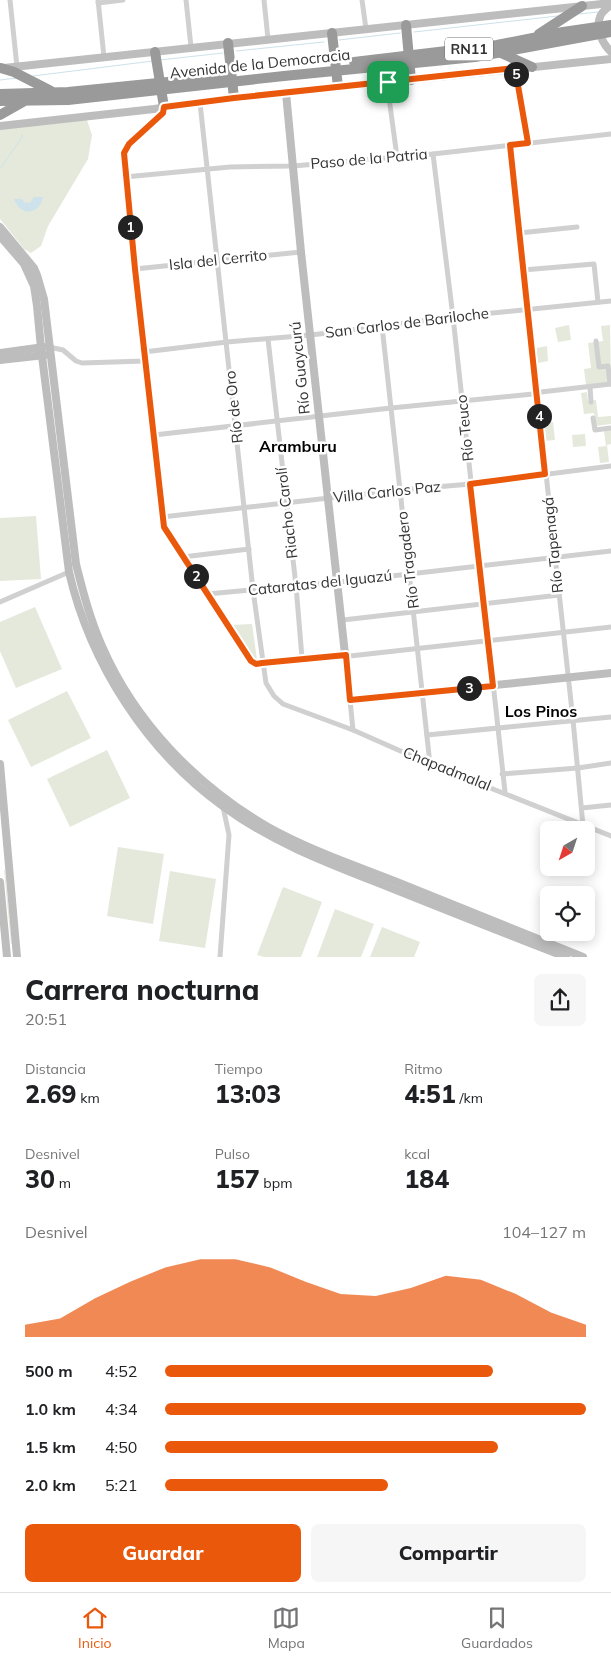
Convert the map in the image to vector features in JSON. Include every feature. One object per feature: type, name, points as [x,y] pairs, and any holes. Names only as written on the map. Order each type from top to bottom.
[{"type":"highway","points":[[529,39],[540,34],[582,6]]},
{"type":"highway","points":[[406,25],[411,80]]},
{"type":"highway","name":"Avenida de la Democracia","points":[[409,59],[475,57],[600,30],[611,25]]},
{"type":"highway","name":"Avenida de la Democracia","points":[[0,94],[54,93],[232,79],[409,59],[529,39],[600,30],[611,32]]},
{"type":"highway","points":[[332,33],[338,87]]},
{"type":"highway","points":[[228,43],[234,98]]},
{"type":"highway","points":[[155,52],[164,107]]},
{"type":"highway","points":[[500,52],[532,67]]},
{"type":"highway","points":[[1,68],[21,74],[54,93]]},
{"type":"highway","name":"Avenida de la Democracia","points":[[0,101],[68,100],[160,86]]},
{"type":"highway","points":[[0,115],[23,102]]},
{"type":"street","points":[[10,0],[21,74]]},
{"type":"street","points":[[104,57],[98,2],[124,0]]},
{"type":"street","points":[[186,0],[191,47]]},
{"type":"street","points":[[264,0],[268,39]]},
{"type":"street","points":[[362,0],[366,29]]},
{"type":"street","points":[[611,4],[600,17],[600,30],[603,42],[611,52]]},
{"type":"street","name":"Avenida de la Democracia","points":[[21,74],[104,57],[611,4]]},
{"type":"street","points":[[0,126],[140,111],[234,98],[611,59]]},
{"type":"street","points":[[515,68],[528,143]]},
{"type":"street","points":[[388,82],[397,157]]},
{"type":"street","name":"Río Guaycurú","points":[[286,93],[301,252],[339,582],[353,730]]},
{"type":"street","name":"Río de Oro","points":[[200,103],[245,508],[259,664],[266,683],[274,696],[283,704]]},
{"type":"street","points":[[164,107],[163,113],[129,144],[124,153],[162,517],[164,527],[251,661],[259,664],[302,658],[488,642],[611,627]]},
{"type":"street","name":"Paso de la Patria","points":[[126,177],[208,170],[293,166],[433,154],[611,134]]},
{"type":"street","name":"Río Tapenagá","points":[[510,145],[583,821]]},
{"type":"street","name":"Río Teuco","points":[[433,154],[453,317],[505,792]]},
{"type":"street","points":[[0,227],[28,259],[37,275],[44,299],[46,355],[69,572],[75,598],[96,649],[125,701],[146,732],[170,760],[190,779],[223,806],[266,833],[299,850],[566,957]]},
{"type":"street","points":[[519,233],[577,227]]},
{"type":"street","points":[[0,236],[30,274],[46,355],[76,564],[84,599],[114,671],[151,727],[195,774],[226,800],[270,828],[341,860],[583,957]]},
{"type":"street","name":"Isla del Cerrito","points":[[135,269],[301,252]]},
{"type":"street","points":[[523,270],[594,264],[598,302]]},
{"type":"street","name":"San Carlos de Bariloche","points":[[144,352],[611,301]]},
{"type":"street","name":"Río Tragadero","points":[[382,326],[430,764]]},
{"type":"street","name":"Riacho Carolí","points":[[268,339],[296,586],[302,658]]},
{"type":"street","points":[[154,434],[611,384],[608,366],[599,367],[596,341]]},
{"type":"street","points":[[0,360],[46,355],[63,350],[76,361],[82,363],[145,361]]},
{"type":"street","points":[[0,352],[46,355]]},
{"type":"street","points":[[590,386],[591,402]]},
{"type":"street","points":[[593,418],[595,430],[611,428]]},
{"type":"street","name":"Villa Carlos Paz","points":[[162,517],[470,484],[611,466]]},
{"type":"street","points":[[183,557],[249,549]]},
{"type":"street","name":"Cataratas del Iguazú","points":[[207,594],[339,582],[611,551]]},
{"type":"street","points":[[0,602],[69,572]]},
{"type":"street","points":[[342,620],[559,595]]},
{"type":"street","points":[[350,700],[611,673]]},
{"type":"street","name":"Chapadmalal","points":[[283,704],[353,730],[430,764],[505,792],[572,821]]},
{"type":"street","points":[[427,735],[611,717]]},
{"type":"street","points":[[502,774],[578,768],[611,763]]},
{"type":"street","points":[[0,764],[17,955],[5,956],[0,882]]},
{"type":"street","points":[[582,808],[611,805]]},
{"type":"street","points":[[220,957],[229,835],[223,806]]},
{"type":"street","name":"Chapadmalal","points":[[595,830],[611,836]]},
{"type":"street","points":[[0,866],[9,864]]},
{"type":"shaded area","points":[[87,120],[92,135],[88,159],[48,226],[41,246],[31,253],[24,249],[0,219],[0,129]]},
{"type":"shaded area","points":[[569,325],[571,340],[558,342],[555,328]]},
{"type":"shaded area","points":[[610,325],[611,382],[586,385],[584,369],[591,368],[588,343],[603,341],[601,326]]},
{"type":"shaded area","points":[[547,346],[548,361],[538,363],[536,348]]},
{"type":"shaded area","points":[[587,392],[588,401],[596,400],[598,417],[611,416],[611,424],[596,426],[594,413],[584,414],[581,393]]},
{"type":"shaded area","points":[[553,422],[555,440],[545,441],[543,423]]},
{"type":"shaded area","points":[[611,430],[611,444],[607,445],[609,462],[600,463],[598,447],[606,446],[604,431]]},
{"type":"shaded area","points":[[585,434],[586,446],[573,447],[572,435]]},
{"type":"shaded area","points":[[36,516],[41,579],[0,581],[0,518]]},
{"type":"shaded area","points":[[35,607],[62,669],[16,688],[0,651],[0,622]]},
{"type":"shaded area","points":[[252,624],[257,660],[246,650],[232,625]]},
{"type":"shaded area","points":[[67,691],[91,738],[31,767],[8,720]]},
{"type":"shaded area","points":[[107,750],[130,798],[70,827],[47,779]]},
{"type":"shaded area","points":[[118,847],[164,854],[153,924],[107,916]]},
{"type":"shaded area","points":[[5,870],[12,944],[11,944]]},
{"type":"shaded area","points":[[170,871],[216,879],[205,948],[159,941]]},
{"type":"shaded area","points":[[283,887],[322,902],[301,957],[264,957],[257,955]]},
{"type":"shaded area","points":[[335,909],[374,924],[361,957],[317,957]]},
{"type":"shaded area","points":[[382,927],[420,942],[414,957],[370,957]]},
{"type":"water","points":[[34,197],[43,197],[38,207],[30,212],[21,209],[14,199],[22,199],[24,202],[30,203]]},
{"type":"waterway","points":[[579,14],[598,12]]},
{"type":"waterway","points":[[414,32],[558,16]]},
{"type":"waterway","points":[[339,40],[400,33]]},
{"type":"waterway","points":[[236,51],[324,42]]},
{"type":"waterway","points":[[160,60],[223,53]]},
{"type":"waterway","points":[[33,76],[153,61]]},
{"type":"waterway","points":[[0,80],[17,78]]},
{"type":"waterway","points":[[0,169],[22,137],[22,134]]},
{"type":"district","name":"Aramburu","points":[[298,446]]},
{"type":"district","name":"Los Pinos","points":[[541,711]]},
{"type":"route","points":[[515,68],[528,143],[510,145],[545,474],[470,484],[493,686],[350,700],[346,655],[256,664],[251,661],[164,527],[124,153],[129,144],[163,113],[164,107],[388,82],[515,68]]}]
